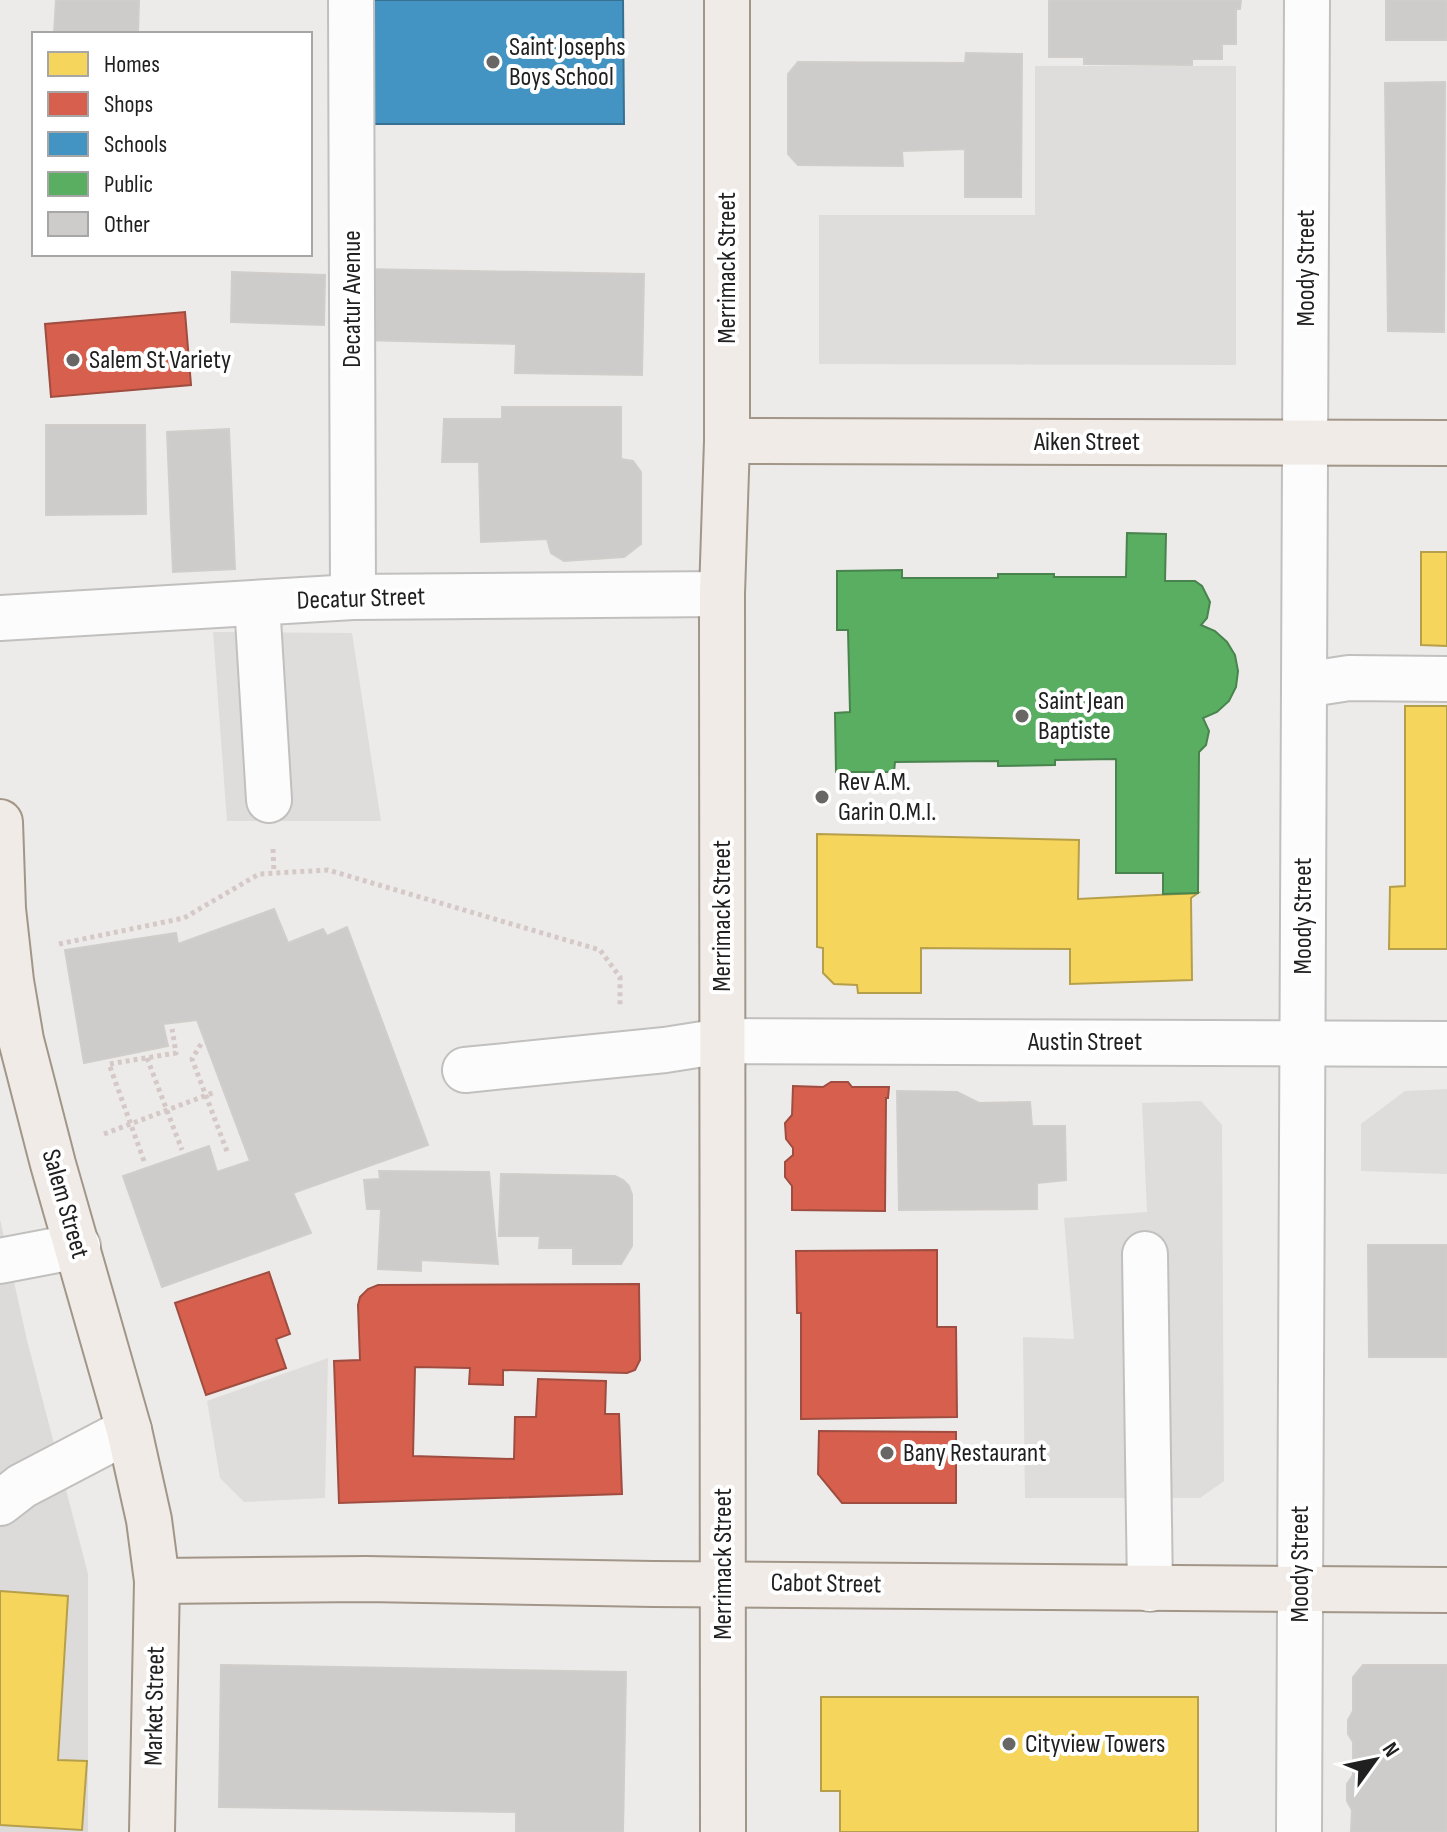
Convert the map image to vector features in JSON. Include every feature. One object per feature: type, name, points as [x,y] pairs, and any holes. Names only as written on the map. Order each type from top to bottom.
[{"type":"main road","name":"Merrimack Street","points":[[723,1832],[722,594],[727,441],[727,0]]},
{"type":"main road","name":"Aiken Street","points":[[727,441],[1447,443]]},
{"type":"main road","name":"Salem Street","points":[[0,822],[3,909],[21,1040],[129,1430],[149,1520],[157,1581]]},
{"type":"main road","name":"Cabot Street","points":[[157,1581],[366,1579],[1447,1590]]},
{"type":"main road","name":"Market Street","points":[[152,1832],[157,1581]]},
{"type":"street","name":"Decatur Avenue","points":[[351,0],[353,597]]},
{"type":"street","name":"Moody Street","points":[[1299,1832],[1307,0]]},
{"type":"street","name":"Decatur Street","points":[[0,618],[353,597],[722,594]]},
{"type":"street","points":[[257,603],[269,800]]},
{"type":"street","points":[[1304,685],[1349,678],[1447,679]]},
{"type":"street","name":"Austin Street","points":[[465,1070],[622,1055],[722,1041],[1447,1044]]},
{"type":"street","points":[[0,1261],[78,1246]]},
{"type":"street","points":[[1145,1254],[1150,1589]]},
{"type":"street","points":[[0,1503],[22,1486],[129,1430]]},
{"type":"path","points":[[59,944],[184,918],[259,874],[328,870],[600,950],[620,977],[622,1055]]},
{"type":"path","points":[[144,1161],[109,1064],[176,1053],[172,1029]]},
{"type":"path","points":[[201,1044],[192,1059],[228,1154]]},
{"type":"path","points":[[147,1058],[182,1150]]},
{"type":"path","points":[[104,1134],[215,1092]]},
{"type":"shaded area","points":[[1035,66],[1236,66],[1236,365],[819,364],[819,215],[1035,215]]},
{"type":"shaded area","points":[[213,632],[352,633],[381,821],[227,821]]},
{"type":"shaded area","points":[[1447,1089],[1447,1174],[1361,1171],[1361,1124],[1405,1091]]},
{"type":"shaded area","points":[[1201,1101],[1222,1125],[1224,1481],[1200,1498],[1025,1498],[1023,1337],[1074,1339],[1064,1218],[1147,1212],[1142,1103]]},
{"type":"shaded area","points":[[0,1219],[27,1340],[88,1574],[88,1832],[0,1832]]},
{"type":"shaded area","points":[[328,1358],[325,1498],[244,1502],[220,1478],[207,1401]]},
{"type":"building: Homes","points":[[1421,552],[1447,552],[1447,646],[1421,645]]},
{"type":"building: Homes","points":[[1405,706],[1447,706],[1447,949],[1389,949],[1390,887],[1405,886]]},
{"type":"building: Homes","points":[[817,834],[1079,840],[1078,899],[1198,893],[1191,898],[1192,980],[1070,984],[1070,949],[921,948],[921,993],[858,993],[857,985],[834,984],[823,973],[823,948],[817,947]]},
{"type":"building: Homes","points":[[0,1591],[68,1596],[58,1760],[87,1761],[82,1830],[0,1825]]},
{"type":"building: Homes","name":"Cityview Towers","points":[[821,1697],[1198,1697],[1198,1832],[840,1832],[840,1791],[821,1791]]},
{"type":"building: Shops","points":[[185,312],[191,385],[51,397],[45,324]]},
{"type":"building: Shops","points":[[831,1082],[848,1082],[852,1087],[889,1087],[886,1098],[885,1211],[792,1210],[792,1186],[785,1177],[785,1162],[793,1155],[793,1148],[786,1139],[785,1123],[792,1115],[793,1086],[823,1087]]},
{"type":"building: Shops","points":[[937,1250],[937,1327],[956,1327],[957,1417],[801,1419],[801,1313],[797,1313],[796,1251]]},
{"type":"building: Shops","points":[[269,1272],[290,1334],[276,1339],[286,1368],[206,1395],[175,1303]]},
{"type":"building: Shops","points":[[639,1284],[640,1360],[635,1370],[627,1373],[503,1370],[503,1385],[469,1384],[470,1368],[415,1367],[413,1456],[514,1459],[515,1417],[536,1417],[538,1379],[606,1381],[605,1414],[619,1414],[622,1494],[339,1503],[334,1361],[360,1360],[358,1305],[360,1297],[368,1289],[378,1285]]},
{"type":"building: Shops","name":"Bany Restaurant","points":[[819,1431],[956,1432],[956,1503],[842,1503],[818,1474]]},
{"type":"building: Schools","name":"Saint Josephs Boys School","points":[[363,0],[623,0],[624,124],[363,124]]},
{"type":"building: Public","name":"Saint Jean Baptiste","points":[[1127,533],[1166,534],[1165,581],[1195,581],[1202,586],[1210,602],[1207,618],[1201,625],[1215,631],[1235,655],[1238,671],[1236,687],[1229,701],[1217,712],[1203,718],[1209,731],[1206,745],[1199,752],[1198,893],[1163,894],[1163,873],[1116,873],[1116,759],[1055,760],[1055,765],[998,766],[998,761],[895,762],[894,772],[836,772],[835,713],[850,712],[848,630],[837,630],[837,571],[902,570],[902,578],[998,578],[998,574],[1126,577]]},
{"type":"building: Other","points":[[56,0],[139,0],[138,32],[54,32]]},
{"type":"building: Other","points":[[1049,0],[1241,0],[1240,9],[1236,9],[1236,44],[1222,44],[1222,59],[1192,59],[1192,65],[1084,64],[1084,57],[1049,57]]},
{"type":"building: Other","points":[[1386,0],[1447,0],[1447,40],[1386,40]]},
{"type":"building: Other","points":[[966,53],[1022,54],[1021,197],[965,197],[965,149],[902,151],[903,166],[798,165],[788,154],[788,74],[798,62],[965,63]]},
{"type":"building: Other","points":[[1445,82],[1444,332],[1388,331],[1385,83]]},
{"type":"building: Other","points":[[361,269],[644,274],[642,375],[515,373],[516,344],[360,340]]},
{"type":"building: Other","points":[[232,272],[325,275],[324,325],[231,322]]},
{"type":"building: Other","points":[[502,407],[621,407],[621,459],[633,461],[641,472],[641,544],[624,557],[564,561],[551,553],[547,539],[481,542],[479,462],[442,462],[444,419],[502,419]]},
{"type":"building: Other","points":[[46,425],[145,425],[146,514],[46,515]]},
{"type":"building: Other","points":[[229,429],[235,569],[173,572],[167,432]]},
{"type":"building: Other","points":[[274,909],[288,943],[323,929],[327,936],[347,927],[428,1145],[293,1193],[311,1233],[162,1287],[123,1176],[209,1146],[217,1172],[250,1161],[197,1020],[163,1024],[168,1046],[84,1063],[65,950],[176,933],[178,944]]},
{"type":"building: Other","points":[[897,1091],[957,1092],[979,1103],[1030,1102],[1032,1126],[1065,1126],[1066,1180],[1037,1183],[1037,1209],[899,1210]]},
{"type":"building: Other","points":[[379,1171],[489,1172],[498,1264],[421,1260],[421,1271],[378,1269],[381,1209],[367,1209],[364,1180],[380,1179]]},
{"type":"building: Other","points":[[501,1174],[615,1176],[623,1180],[632,1195],[632,1246],[621,1264],[573,1264],[573,1248],[539,1248],[540,1236],[499,1236]]},
{"type":"building: Other","points":[[1368,1245],[1447,1245],[1447,1357],[1369,1357]]},
{"type":"building: Other","points":[[221,1665],[626,1672],[623,1832],[516,1832],[516,1812],[219,1807]]},
{"type":"building: Other","points":[[1363,1665],[1447,1665],[1447,1832],[1351,1832],[1352,1810],[1347,1801],[1347,1784],[1353,1775],[1353,1742],[1348,1734],[1348,1720],[1353,1711],[1353,1677]]},
{"type":"place","name":"Saint Josephs Boys School","points":[[493,62]]},
{"type":"place","name":"Salem St Variety","points":[[73,360]]},
{"type":"place","name":"Saint Jean Baptiste","points":[[1022,716]]},
{"type":"place","name":"Rev A.M. Garin O.M.I.","points":[[822,797]]},
{"type":"place","name":"Bany Restaurant","points":[[887,1453]]},
{"type":"place","name":"Cityview Towers","points":[[1009,1744]]}]
